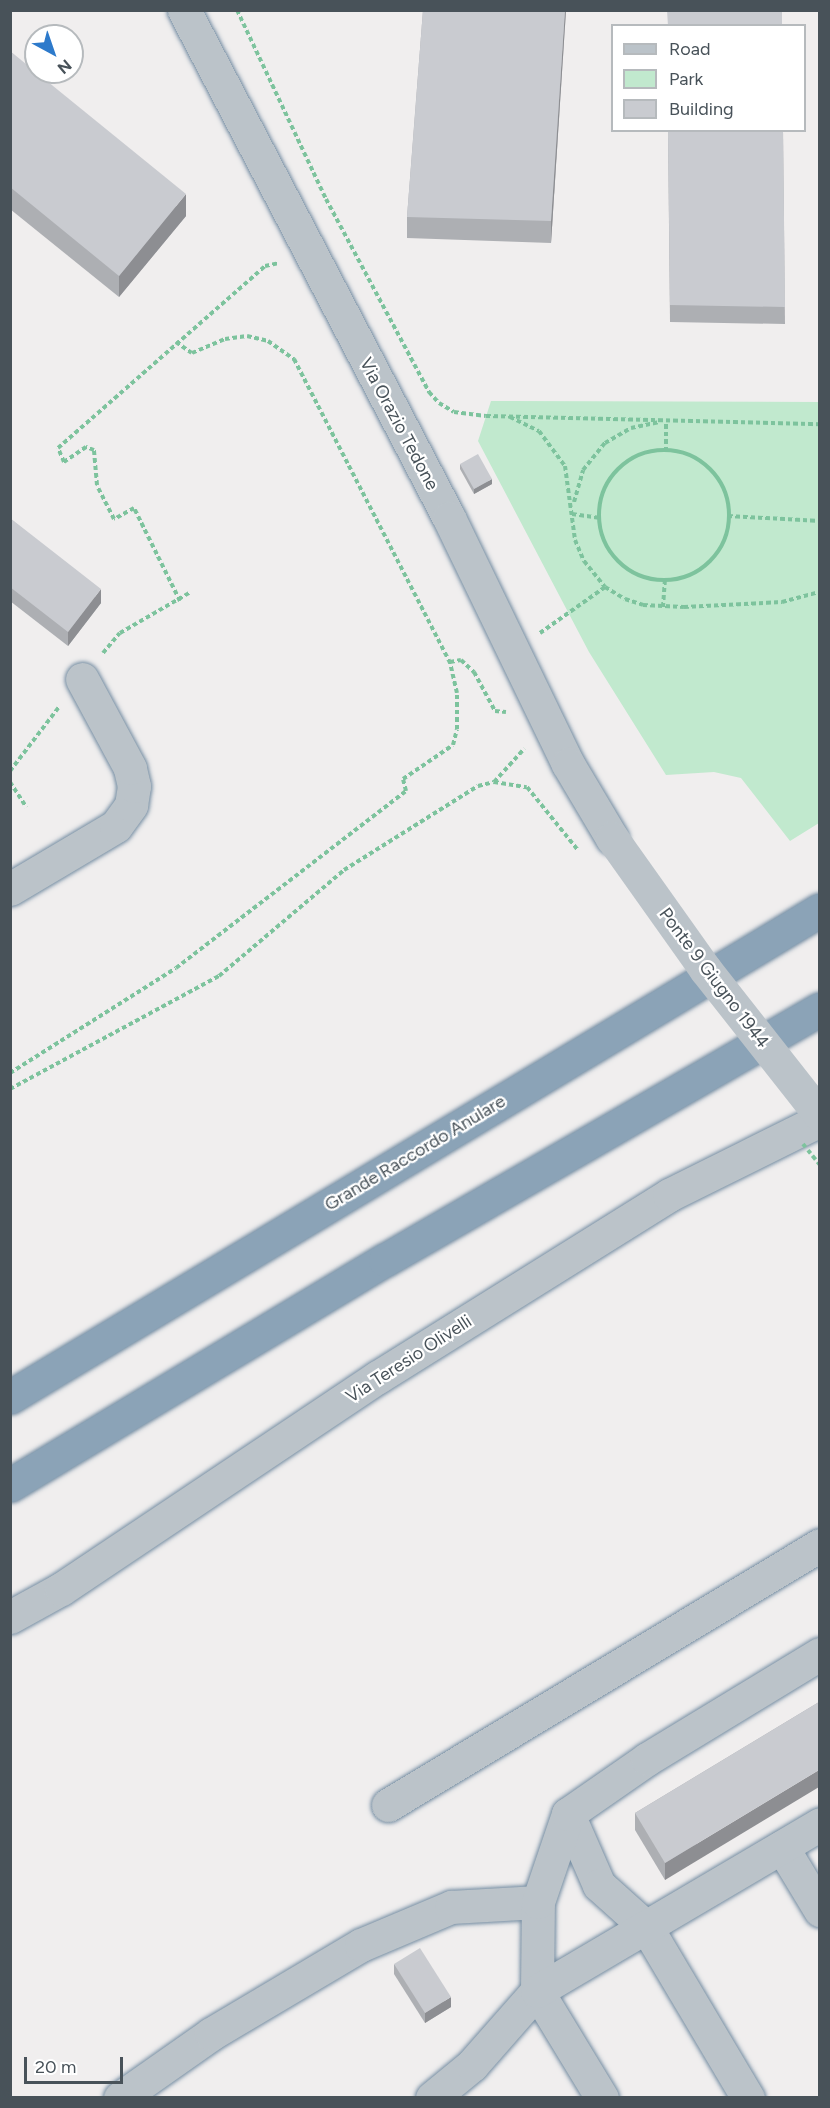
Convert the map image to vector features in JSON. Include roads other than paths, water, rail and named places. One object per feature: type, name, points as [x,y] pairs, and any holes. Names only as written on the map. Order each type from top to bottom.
[{"type":"highway","name":"Grande Raccordo Anulare","points":[[10,1396],[819,910]]},
{"type":"highway","points":[[10,1485],[385,1260],[819,1009]]},
{"type":"street","name":"Via Orazio Tedone","points":[[184,10],[449,518],[564,756],[612,838]]},
{"type":"street","points":[[10,889],[116,826],[131,805],[134,786],[130,768],[81,680]]},
{"type":"street","name":"Ponte 9 Giugno 1944","points":[[612,838],[700,962],[819,1115]]},
{"type":"street","name":"Via Teresio Olivelli","points":[[10,1617],[61,1589],[378,1377],[660,1200],[819,1120]]},
{"type":"street","points":[[388,1805],[819,1545]]},
{"type":"street","points":[[602,2097],[537,1991],[538,1902],[568,1814],[646,1759],[819,1654]]},
{"type":"street","points":[[568,1814],[599,1885],[647,1928],[748,2097]]},
{"type":"street","points":[[432,2097],[472,2065],[537,1991],[647,1928],[819,1824]]},
{"type":"street","points":[[782,1847],[819,1910]]},
{"type":"street","points":[[120,2097],[211,2034],[361,1945],[451,1907],[538,1902]]}]
